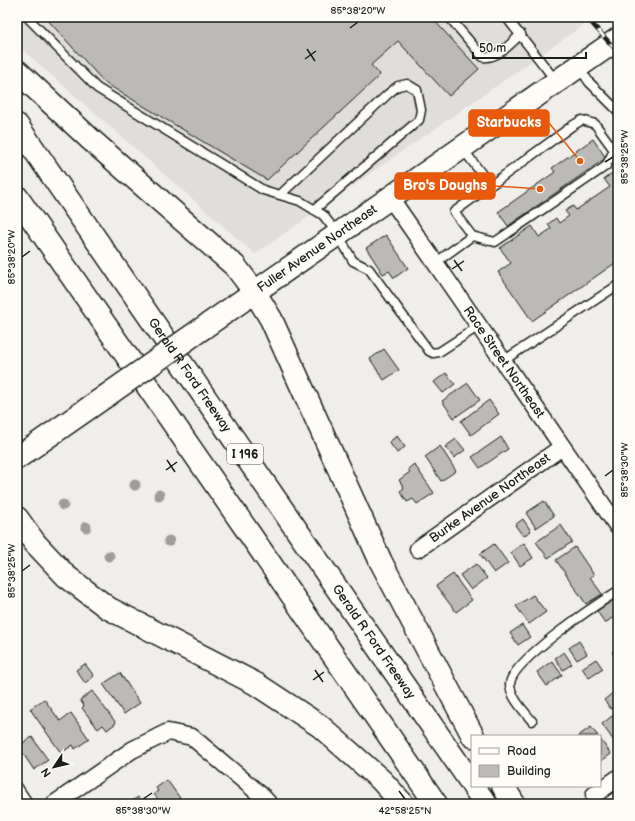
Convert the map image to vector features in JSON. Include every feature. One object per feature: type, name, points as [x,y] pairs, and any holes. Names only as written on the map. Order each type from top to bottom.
[{"type":"main road","name":"Fuller Avenue Northeast","points":[[17,458],[389,196],[618,39]]},
{"type":"main road","points":[[17,71],[90,140],[235,266],[254,291],[271,319],[381,562],[472,735]]},
{"type":"main road","name":"Gerald R Ford Freeway","points":[[17,125],[471,782]]},
{"type":"main road","points":[[17,198],[436,804]]},
{"type":"main road","points":[[17,518],[35,544],[66,576],[108,608],[256,684],[320,726],[381,780],[403,804]]},
{"type":"main road","name":"Gerald R Ford Freeway","points":[[474,787],[486,804]]},
{"type":"main road","points":[[504,787],[514,804]]},
{"type":"street","name":"Race Street Northeast","points":[[389,196],[562,447],[616,519]]},
{"type":"street","name":"Burke Avenue Northeast","points":[[418,549],[562,447]]},
{"type":"street","points":[[54,804],[132,750],[168,732],[192,737],[262,796],[269,804]]},
{"type":"street","points":[[594,795],[618,778]]},
{"type":"lane","points":[[27,17],[97,88],[263,190],[281,194],[300,201],[323,215],[338,233],[353,261],[369,269],[429,351],[433,354],[439,352],[479,326]]},
{"type":"lane","points":[[449,17],[483,57],[489,58],[497,55],[521,34]]},
{"type":"lane","points":[[506,17],[521,34],[556,82]]},
{"type":"lane","points":[[578,66],[589,82],[605,100],[618,111]]},
{"type":"lane","points":[[281,194],[398,86],[407,84],[417,90],[421,110],[418,120],[314,210]]},
{"type":"lane","points":[[582,120],[595,124],[614,150],[606,166],[495,242],[472,236],[454,212],[490,185],[582,120]]},
{"type":"lane","points":[[461,147],[490,185]]},
{"type":"lane","points":[[436,263],[472,236]]},
{"type":"lane","points":[[504,362],[618,285]]},
{"type":"lane","points":[[532,721],[515,699],[510,685],[513,674],[525,660],[562,629],[618,591]]},
{"type":"lane","points":[[17,786],[29,804]]},
{"type":"shaded area","points":[[17,17],[595,17],[255,254],[17,45]]},
{"type":"building","points":[[45,17],[431,17],[479,69],[449,96],[398,41],[371,65],[380,75],[267,180],[105,83]]},
{"type":"building","points":[[593,139],[606,158],[508,226],[498,212],[555,172],[552,168]]},
{"type":"building","points":[[618,169],[618,261],[532,321],[498,272],[511,263],[500,248],[532,226],[539,237],[551,229],[548,224],[556,218],[559,223],[569,216],[565,211],[573,206],[576,210],[610,187],[604,179]]},
{"type":"building","points":[[386,235],[408,268],[394,278],[389,271],[383,274],[366,248]]},
{"type":"building","points":[[384,349],[399,370],[384,380],[370,359]]},
{"type":"building","points":[[446,373],[455,384],[443,393],[434,382]]},
{"type":"building","points":[[468,383],[480,400],[454,418],[442,401]]},
{"type":"building","points":[[489,400],[499,414],[471,435],[461,421]]},
{"type":"building","points":[[397,436],[405,447],[397,453],[389,442]]},
{"type":"building","points":[[501,437],[508,449],[480,468],[472,457]]},
{"type":"building","points":[[456,439],[465,450],[454,458],[445,447]]},
{"type":"building","points":[[440,446],[456,471],[441,481],[425,457]]},
{"type":"building","points":[[414,464],[434,493],[417,504],[413,499],[407,502],[400,491],[404,488],[399,480],[410,472],[408,469]]},
{"type":"building","points":[[544,501],[554,516],[536,528],[526,513]]},
{"type":"building","points":[[523,519],[531,531],[523,536],[515,525]]},
{"type":"building","points":[[561,525],[572,542],[548,558],[536,542]]},
{"type":"building","points":[[524,543],[533,558],[520,566],[511,552]]},
{"type":"building","points":[[494,544],[508,563],[494,573],[480,554]]},
{"type":"building","points":[[575,547],[594,575],[590,577],[602,594],[586,604],[556,560]]},
{"type":"building","points":[[476,564],[487,578],[471,590],[460,575]]},
{"type":"building","points":[[453,574],[472,600],[456,612],[436,586]]},
{"type":"building","points":[[533,595],[546,612],[529,624],[516,606]]},
{"type":"building","points":[[618,597],[618,614],[605,623],[597,611]]},
{"type":"building","points":[[522,625],[530,637],[518,645],[510,633]]},
{"type":"building","points":[[579,641],[587,654],[577,660],[569,648]]},
{"type":"building","points":[[618,648],[618,660],[612,652]]},
{"type":"building","points":[[564,652],[572,664],[563,670],[555,658]]},
{"type":"building","points":[[596,659],[603,669],[589,678],[582,668]]},
{"type":"building","points":[[552,661],[562,675],[547,686],[537,672]]},
{"type":"building","points":[[85,664],[94,676],[85,683],[76,670]]},
{"type":"building","points":[[120,673],[140,703],[124,714],[103,684]]},
{"type":"building","points":[[92,691],[116,723],[107,730],[103,725],[98,729],[82,708],[84,706],[80,700]]},
{"type":"building","points":[[614,692],[618,697],[618,703],[611,709],[604,700]]},
{"type":"building","points":[[44,699],[60,721],[71,713],[89,739],[75,749],[73,745],[61,753],[30,709]]},
{"type":"building","points":[[612,716],[616,722],[618,720],[618,747],[602,724]]},
{"type":"building","points":[[591,727],[597,735],[579,735]]},
{"type":"building","points":[[32,737],[48,760],[34,770],[18,746]]},
{"type":"building","points":[[601,740],[611,754],[601,761]]},
{"type":"building","points":[[167,780],[182,801],[181,804],[161,804],[154,794],[158,791],[156,788]]},
{"type":"building","points":[[138,797],[141,802],[146,799],[149,804],[134,804],[132,801]]},
{"type":"railway","points":[[586,17],[618,52]]},
{"type":"place","name":"Starbucks","points":[[580,161]]},
{"type":"place","name":"Bro's Doughs","points":[[540,189]]}]
